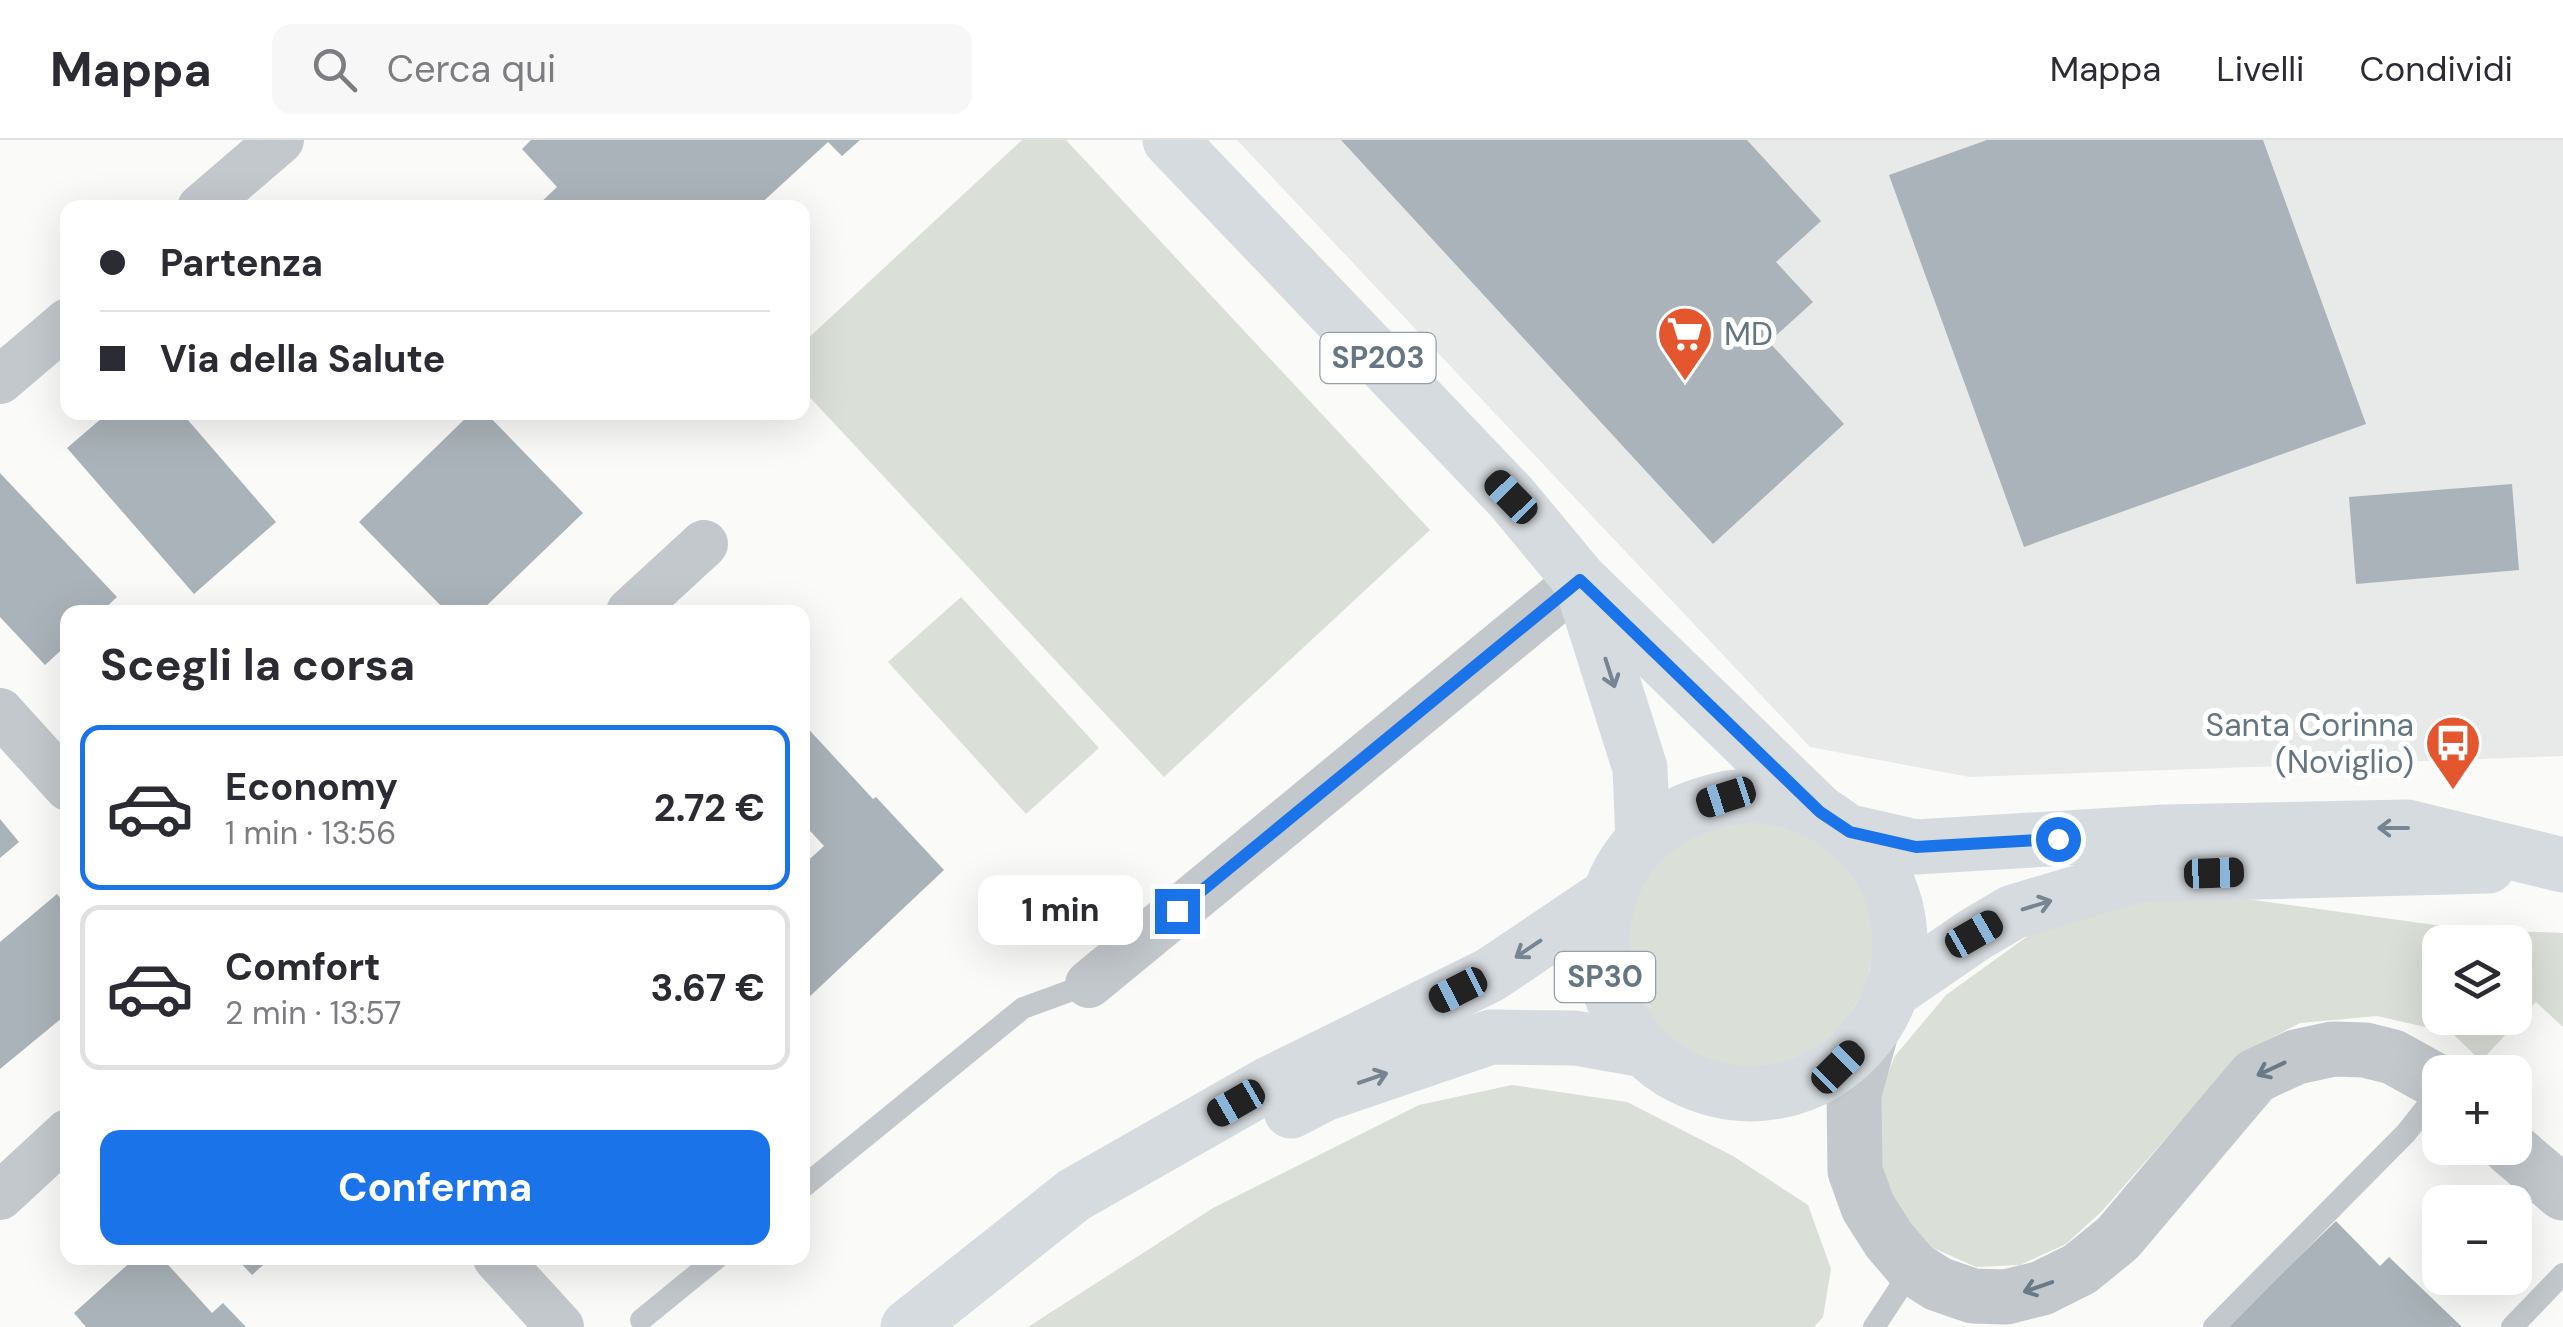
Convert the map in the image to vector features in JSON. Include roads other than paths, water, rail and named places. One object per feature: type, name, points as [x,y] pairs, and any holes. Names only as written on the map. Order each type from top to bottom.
[{"type":"main road","name":"SP203","points":[[1170,140],[1511,497],[1580,580],[1834,822]]},
{"type":"main road","name":"SP203","points":[[1580,580],[1640,768],[1643,841]]},
{"type":"main road","name":"SP30","points":[[1760,795],[1792,801],[1834,822],[1916,847],[2165,832],[2407,827],[2560,864],[2137,875],[2013,912],[1974,934],[1882,1013],[1838,1067],[1798,1087],[1748,1094],[1704,1087],[1678,1075],[1644,1050],[1623,1023],[1606,982],[1600,940],[1609,895],[1621,870],[1643,841],[1685,810],[1726,797],[1760,795]]},
{"type":"main road","points":[[1834,822],[1878,865],[1894,899],[1901,942],[1882,1013]]},
{"type":"main road","name":"SP30","points":[[908,1327],[1074,1195],[1269,1084],[1490,975],[1609,895]]},
{"type":"main road","name":"SP30","points":[[921,1327],[1200,1157],[1324,1094],[1491,1037],[1575,1038],[1644,1050]]},
{"type":"street","points":[[210,200],[280,140]]},
{"type":"street","points":[[0,380],[60,329]]},
{"type":"street","points":[[638,605],[704,544]]},
{"type":"street","points":[[1089,984],[1580,580]]},
{"type":"street","points":[[0,712],[60,777]]},
{"type":"street","points":[[1882,1013],[1854,1094],[1855,1170],[1868,1207],[1913,1268],[1938,1284],[1973,1296],[2006,1297],[2042,1288],[2080,1270],[2118,1238],[2255,1076],[2296,1057],[2333,1049],[2366,1050],[2393,1057],[2422,1076]]},
{"type":"street","points":[[0,1196],[60,1140]]},
{"type":"street","points":[[2530,1165],[2563,1194]]},
{"type":"street","points":[[503,1265],[560,1327]]},
{"type":"lane","points":[[810,1182],[1024,1008],[1089,984]]},
{"type":"lane","points":[[2214,1327],[2406,1132],[2422,1111]]},
{"type":"lane","points":[[641,1320],[708,1265]]},
{"type":"lane","points":[[1874,1327],[1913,1268]]},
{"type":"lane","points":[[2512,1327],[2563,1274]]},
{"type":"place","name":"MD","points":[[1685,383]]},
{"type":"place","name":"Santa Corinna (Noviglio)","points":[[2453,792]]}]
